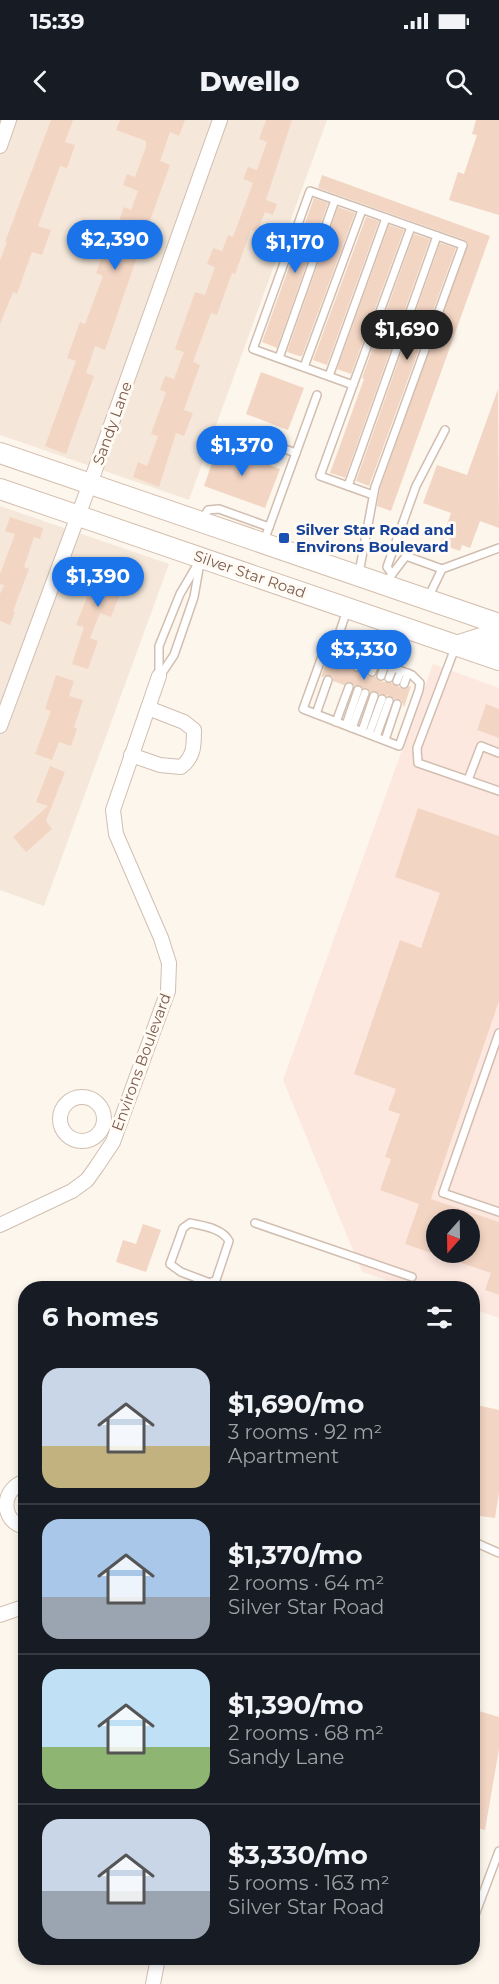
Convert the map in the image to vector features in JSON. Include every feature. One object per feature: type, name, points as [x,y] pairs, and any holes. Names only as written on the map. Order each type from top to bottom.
[{"type":"main road","points":[[0,453],[201,522],[266,535],[358,576],[388,579],[427,600],[499,624]]},
{"type":"main road","name":"Silver Star Road","points":[[0,489],[499,660]]},
{"type":"main road","points":[[456,646],[481,638],[499,645]]},
{"type":"street","points":[[0,146],[9,120]]},
{"type":"street","name":"Sandy Lane","points":[[0,726],[220,120]]},
{"type":"street","name":"Environs Boulevard","points":[[0,1225],[72,1191],[87,1180],[113,1142],[168,991],[169,963],[161,938],[116,834],[113,810],[159,676]]},
{"type":"street","points":[[131,754],[160,765],[181,767],[188,762],[194,749],[194,730],[184,722],[148,708]]},
{"type":"street","points":[[104,1125],[117,1130]]},
{"type":"street","points":[[18,1483],[10,1488],[5,1496],[4,1505],[11,1521],[18,1524]]},
{"type":"street","points":[[0,1615],[18,1609]]},
{"type":"street","points":[[153,1984],[157,1965]]},
{"type":"lane","points":[[353,385],[253,349],[310,191],[463,245],[373,495],[358,576]]},
{"type":"lane","points":[[279,358],[335,200]]},
{"type":"lane","points":[[304,367],[362,210]]},
{"type":"lane","points":[[329,376],[386,218]]},
{"type":"lane","points":[[373,495],[320,476],[411,227]]},
{"type":"lane","points":[[348,486],[437,236]]},
{"type":"lane","points":[[266,535],[317,395]]},
{"type":"lane","points":[[233,430],[296,453]]},
{"type":"lane","points":[[388,579],[387,567],[416,486],[445,430]]},
{"type":"lane","points":[[388,579],[406,556],[442,569],[499,548]]},
{"type":"lane","name":"Environs Boulevard","points":[[159,676],[159,646],[180,594],[201,558]]},
{"type":"lane","name":"Environs Boulevard","points":[[159,676],[174,655],[181,636],[194,597],[201,558]]},
{"type":"lane","points":[[427,600],[442,569]]},
{"type":"lane","points":[[340,648],[412,675],[420,683],[399,746],[303,709],[324,651],[337,640],[347,608]]},
{"type":"lane","points":[[335,659],[340,648],[337,640]]},
{"type":"lane","points":[[456,646],[417,748],[418,764],[499,791]]},
{"type":"lane","points":[[357,667],[360,656]]},
{"type":"lane","points":[[369,671],[373,661]]},
{"type":"lane","points":[[385,665],[393,680]]},
{"type":"lane","points":[[393,680],[400,671]]},
{"type":"lane","points":[[393,680],[400,671]]},
{"type":"lane","points":[[315,714],[328,680]]},
{"type":"lane","points":[[336,722],[350,687]]},
{"type":"lane","points":[[349,727],[361,692]]},
{"type":"lane","points":[[369,734],[374,696]]},
{"type":"lane","points":[[369,734],[386,700]]},
{"type":"lane","points":[[385,740],[397,704]]},
{"type":"lane","points":[[468,780],[481,746],[499,753]]},
{"type":"lane","points":[[499,1033],[443,1193],[499,1212]]},
{"type":"lane","points":[[199,1281],[170,1264],[183,1228],[190,1223],[214,1228],[227,1236],[229,1241],[215,1281]]},
{"type":"lane","points":[[255,1223],[412,1277]]},
{"type":"lane","points":[[480,1545],[499,1553]]},
{"type":"lane","points":[[480,1902],[499,1851]]},
{"type":"shaded area","points":[[0,120],[327,120],[189,500],[0,435]]},
{"type":"shaded area","points":[[0,506],[169,564],[44,906],[0,890]]},
{"type":"shaded area","points":[[433,664],[499,688],[499,1318],[480,1311],[480,1281],[390,1281],[362,1272],[283,1080]]},
{"type":"building","points":[[51,120],[73,120],[65,142],[75,145],[67,168],[60,166],[38,226],[51,230],[42,255],[32,252],[17,294],[13,292],[0,324],[0,261]]},
{"type":"building","points":[[120,120],[185,120],[179,136],[170,132],[160,161],[170,165],[105,350],[95,346],[86,373],[94,376],[66,454],[45,446],[76,361],[67,358],[80,322],[85,324],[103,276],[96,273],[109,237],[113,238],[124,207],[131,210],[138,191],[123,185],[127,174],[135,177],[146,147],[146,141],[116,130]]},
{"type":"building","points":[[266,120],[292,120],[266,200],[277,204],[273,215],[265,212],[257,232],[251,230],[217,315],[211,313],[193,362],[200,365],[184,410],[193,413],[184,436],[176,433],[159,487],[133,477],[138,462],[147,466],[158,436],[151,434],[166,392],[160,390],[165,376],[174,379],[184,352],[175,349],[195,292],[205,295],[215,267],[207,264],[213,248],[222,251],[228,235],[233,237],[253,183],[243,179],[248,167],[257,170],[267,142],[259,139]]},
{"type":"building","points":[[476,120],[499,120],[499,215],[449,200],[458,172],[464,174],[477,135],[472,134]]},
{"type":"building","points":[[322,175],[490,236],[391,511],[377,506],[380,488],[468,243],[318,188]]},
{"type":"building","points":[[314,198],[328,203],[277,348],[262,342]]},
{"type":"building","points":[[338,207],[355,213],[302,356],[299,356],[287,352]]},
{"type":"building","points":[[366,217],[379,221],[327,365],[313,360]]},
{"type":"building","points":[[389,225],[404,230],[351,374],[337,369]]},
{"type":"building","points":[[414,234],[430,239],[345,478],[330,473]]},
{"type":"building","points":[[440,243],[456,248],[369,486],[356,481]]},
{"type":"building","points":[[261,372],[304,388],[288,430],[246,414]]},
{"type":"building","points":[[498,389],[499,528],[480,521],[470,548],[462,545],[460,551],[440,544],[451,513],[423,503],[437,465],[467,475]]},
{"type":"building","points":[[218,446],[280,469],[265,508],[204,486]]},
{"type":"building","points":[[10,517],[43,528],[40,539],[34,537],[24,567],[29,569],[10,625],[0,621],[0,594],[4,585],[0,584],[0,574],[15,534],[5,531]]},
{"type":"building","points":[[102,560],[129,570],[111,617],[100,613],[90,638],[98,641],[88,669],[72,664],[84,627],[76,625]]},
{"type":"building","points":[[328,657],[332,664],[340,661],[352,665],[353,671],[361,671],[363,675],[370,677],[375,676],[380,681],[392,683],[403,689],[411,686],[404,707],[401,700],[390,696],[375,691],[370,692],[367,688],[354,686],[350,682],[344,685],[333,681],[333,677],[329,675],[321,677]]},
{"type":"building","points":[[56,675],[74,681],[69,696],[83,700],[74,727],[77,729],[71,746],[59,742],[52,760],[35,754],[51,711],[45,709]]},
{"type":"building","points":[[486,704],[499,709],[499,738],[477,730]]},
{"type":"building","points":[[50,766],[65,772],[46,821],[52,829],[26,852],[13,837],[48,806],[36,802]]},
{"type":"building","points":[[418,808],[499,836],[499,1001],[431,1199],[461,1209],[426,1209],[426,1251],[405,1244],[419,1204],[380,1190],[391,1159],[385,1157],[400,1114],[388,1110],[396,1089],[354,1074],[400,940],[421,948],[440,893],[395,877]]},
{"type":"building","points":[[480,1216],[499,1222],[499,1295],[485,1290],[491,1273],[461,1263],[480,1263]]},
{"type":"building","points":[[143,1224],[161,1230],[146,1272],[116,1262],[123,1240],[136,1244]]},
{"type":"building","points":[[480,1406],[499,1410],[499,1492],[495,1518],[480,1516]]},
{"type":"building","points":[[480,1711],[499,1717],[499,1749],[485,1830],[480,1829]]},
{"type":"place","name":"Silver Star Road and Environs Boulevard","points":[[284,538]]}]
